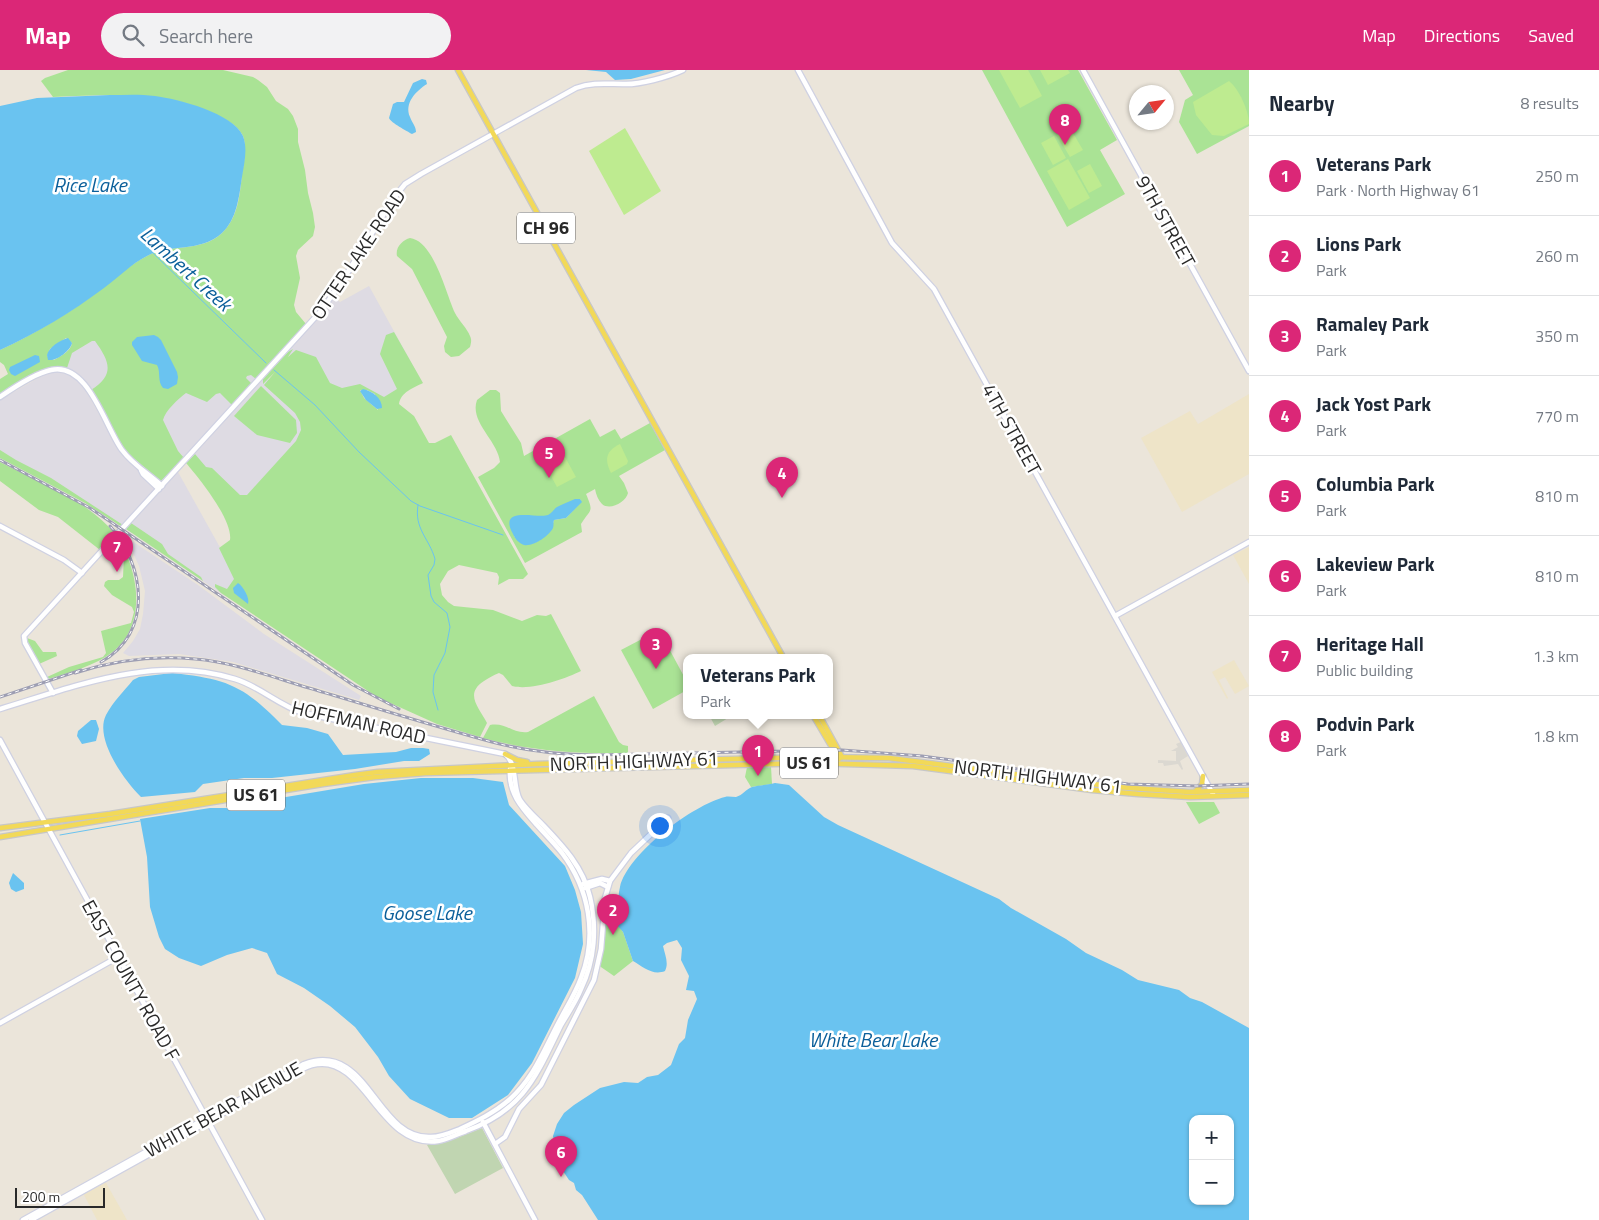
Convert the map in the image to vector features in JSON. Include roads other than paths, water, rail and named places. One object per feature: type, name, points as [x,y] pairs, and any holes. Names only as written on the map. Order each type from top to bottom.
[{"type":"main road","name":"CH 96","points":[[458,70],[650,415],[653,417],[781,654]]},
{"type":"main road","points":[[815,719],[844,763]]},
{"type":"main road","points":[[821,719],[840,757]]},
{"type":"main road","points":[[819,757],[828,753],[829,742]]},
{"type":"main road","points":[[505,754],[518,760],[536,764]]},
{"type":"main road","name":"NORTH HIGHWAY 61","points":[[44,822],[110,814],[378,772],[536,764],[840,757],[914,760],[1109,786],[1195,792],[1249,790]]},
{"type":"main road","name":"NORTH HIGHWAY 61","points":[[512,771],[844,763],[913,766],[1092,790],[1154,796],[1214,797],[1249,795]]},
{"type":"main road","name":"US 61","points":[[0,837],[367,778],[424,773],[512,771]]},
{"type":"main road","points":[[1195,792],[1202,784],[1203,776]]},
{"type":"main road","points":[[1154,796],[1161,790]]},
{"type":"main road","name":"US 61","points":[[0,828],[44,822]]},
{"type":"street","name":"OTTER LAKE ROAD","points":[[53,693],[24,638],[325,307],[392,198],[400,189],[417,176],[579,87],[595,84],[624,84],[662,78],[683,70]]},
{"type":"street","name":"4TH STREET","points":[[798,70],[892,243],[934,289],[1214,797]]},
{"type":"street","name":"9TH STREET","points":[[1083,70],[1249,371]]},
{"type":"street","points":[[0,397],[46,371],[61,369],[73,373],[84,383],[122,450],[160,488]]},
{"type":"street","points":[[0,526],[66,561],[82,573]]},
{"type":"street","points":[[1115,616],[1249,542]]},
{"type":"street","name":"HOFFMAN ROAD","points":[[0,709],[111,676],[168,669],[202,671],[243,682],[284,706],[303,713],[505,754]]},
{"type":"street","name":"EAST COUNTY ROAD F","points":[[0,740],[262,1220]]},
{"type":"street","points":[[505,754],[511,760],[511,765]]},
{"type":"street","name":"WHITE BEAR AVENUE","points":[[23,1220],[307,1067],[325,1064],[341,1068],[393,1125],[405,1135],[416,1139],[437,1141],[483,1121],[511,1106],[531,1085],[540,1070],[586,980],[593,948],[594,933],[593,914],[584,886],[561,852],[516,800],[512,789],[511,765]]},
{"type":"street","points":[[495,1144],[505,1137],[517,1111],[544,1080],[594,980],[600,960],[604,898],[610,881],[631,853],[668,818]]},
{"type":"street","points":[[584,886],[602,879],[610,881]]},
{"type":"street","points":[[584,886],[600,883],[608,887]]},
{"type":"street","points":[[0,1024],[118,957]]},
{"type":"street","name":"WHITE BEAR AVENUE","points":[[31,1220],[207,1120]]},
{"type":"street","points":[[483,1121],[535,1220]]},
{"type":"water","points":[[586,70],[665,70],[631,79],[615,80],[606,72]]},
{"type":"water","points":[[422,79],[426,80],[427,84],[415,94],[409,107],[410,117],[416,130],[412,134],[389,118],[393,104],[404,102],[413,83]]},
{"type":"water","name":"Rice Lake","points":[[149,95],[177,100],[217,114],[237,128],[243,136],[245,162],[240,192],[231,221],[222,233],[204,243],[156,252],[147,256],[67,314],[0,350],[0,106],[37,98]]},
{"type":"water","points":[[154,335],[161,340],[177,372],[177,384],[168,389],[163,388],[161,385],[157,365],[142,361],[132,345],[132,342],[137,337]]},
{"type":"water","points":[[68,338],[72,343],[69,349],[63,355],[48,360],[47,355],[50,349],[58,342]]},
{"type":"water","points":[[35,355],[39,356],[40,362],[15,376],[11,374],[10,367]]},
{"type":"water","points":[[363,389],[370,391],[376,396],[382,404],[382,408],[377,409],[366,400],[360,391]]},
{"type":"water","points":[[575,499],[580,499],[582,502],[566,518],[554,520],[551,531],[540,540],[524,545],[515,538],[509,525],[510,519],[514,516],[548,515],[557,507]]},
{"type":"water","points":[[238,583],[246,592],[248,604],[234,593],[233,588]]},
{"type":"water","points":[[172,673],[207,678],[233,686],[256,701],[282,725],[307,728],[328,734],[343,755],[396,752],[411,748],[429,749],[430,754],[419,761],[404,761],[355,769],[272,778],[244,778],[203,784],[195,792],[141,797],[119,770],[113,759],[107,747],[103,725],[106,715],[115,701],[133,680],[139,677]]},
{"type":"water","points":[[91,720],[96,720],[99,729],[96,741],[82,744],[77,736],[78,731]]},
{"type":"water","name":"Goose Lake","points":[[421,778],[473,778],[503,782],[509,805],[565,866],[575,890],[581,912],[583,944],[575,978],[532,1063],[508,1095],[472,1118],[449,1118],[410,1099],[389,1076],[378,1057],[355,1027],[304,988],[277,974],[267,953],[252,948],[227,955],[201,966],[179,958],[165,949],[159,937],[150,907],[147,857],[140,819],[210,808],[234,808],[256,802],[364,784]]},
{"type":"water","name":"White Bear Lake","points":[[775,783],[789,785],[824,817],[838,825],[999,899],[1086,953],[1122,970],[1138,980],[1179,990],[1190,998],[1202,1002],[1249,1028],[1249,1220],[598,1220],[582,1195],[576,1190],[574,1183],[569,1180],[561,1168],[562,1162],[556,1152],[553,1136],[557,1124],[564,1113],[600,1088],[624,1082],[638,1083],[647,1077],[658,1075],[671,1065],[679,1044],[685,1038],[688,1020],[697,999],[694,991],[686,990],[689,976],[681,960],[682,948],[677,940],[663,946],[667,962],[665,971],[652,972],[633,961],[623,932],[617,925],[620,887],[625,874],[635,860],[664,832],[696,810],[726,797],[741,795],[752,787]]},
{"type":"water","points":[[13,873],[24,883],[24,889],[16,892],[11,889],[9,883]]},
{"type":"waterway","name":"Lambert Creek","points":[[152,252],[266,363]]},
{"type":"waterway","name":"Lambert Creek","points":[[274,370],[315,405],[359,452],[411,501],[420,506],[503,535]]},
{"type":"waterway","points":[[418,505],[418,521],[435,559],[428,575],[431,596],[434,602],[447,613],[450,627],[445,653],[434,675],[433,692],[438,710]]},
{"type":"waterway","points":[[60,835],[140,821]]},
{"type":"railway","points":[[0,460],[90,508],[353,685],[399,709]]},
{"type":"railway","points":[[101,662],[118,649],[130,634],[136,617],[138,598],[137,579],[131,560],[122,542],[110,526]]},
{"type":"railway","points":[[75,673],[119,662],[149,658],[179,658],[224,663],[492,742],[518,748],[556,753],[595,755],[842,750],[922,756],[1128,784],[1197,786],[1249,784]]},
{"type":"railway","points":[[0,697],[81,670]]},
{"type":"place","name":"Podvin Park","points":[[1065,145]]},
{"type":"place","name":"Columbia Park","points":[[549,478]]},
{"type":"place","name":"Jack Yost Park","points":[[782,498]]},
{"type":"place","name":"Heritage Hall","points":[[117,572]]},
{"type":"place","name":"Ramaley Park","points":[[656,669]]},
{"type":"place","name":"Veterans Park","points":[[758,776]]},
{"type":"place","name":"Lions Park","points":[[613,935]]},
{"type":"place","name":"Lakeview Park","points":[[561,1177]]}]
